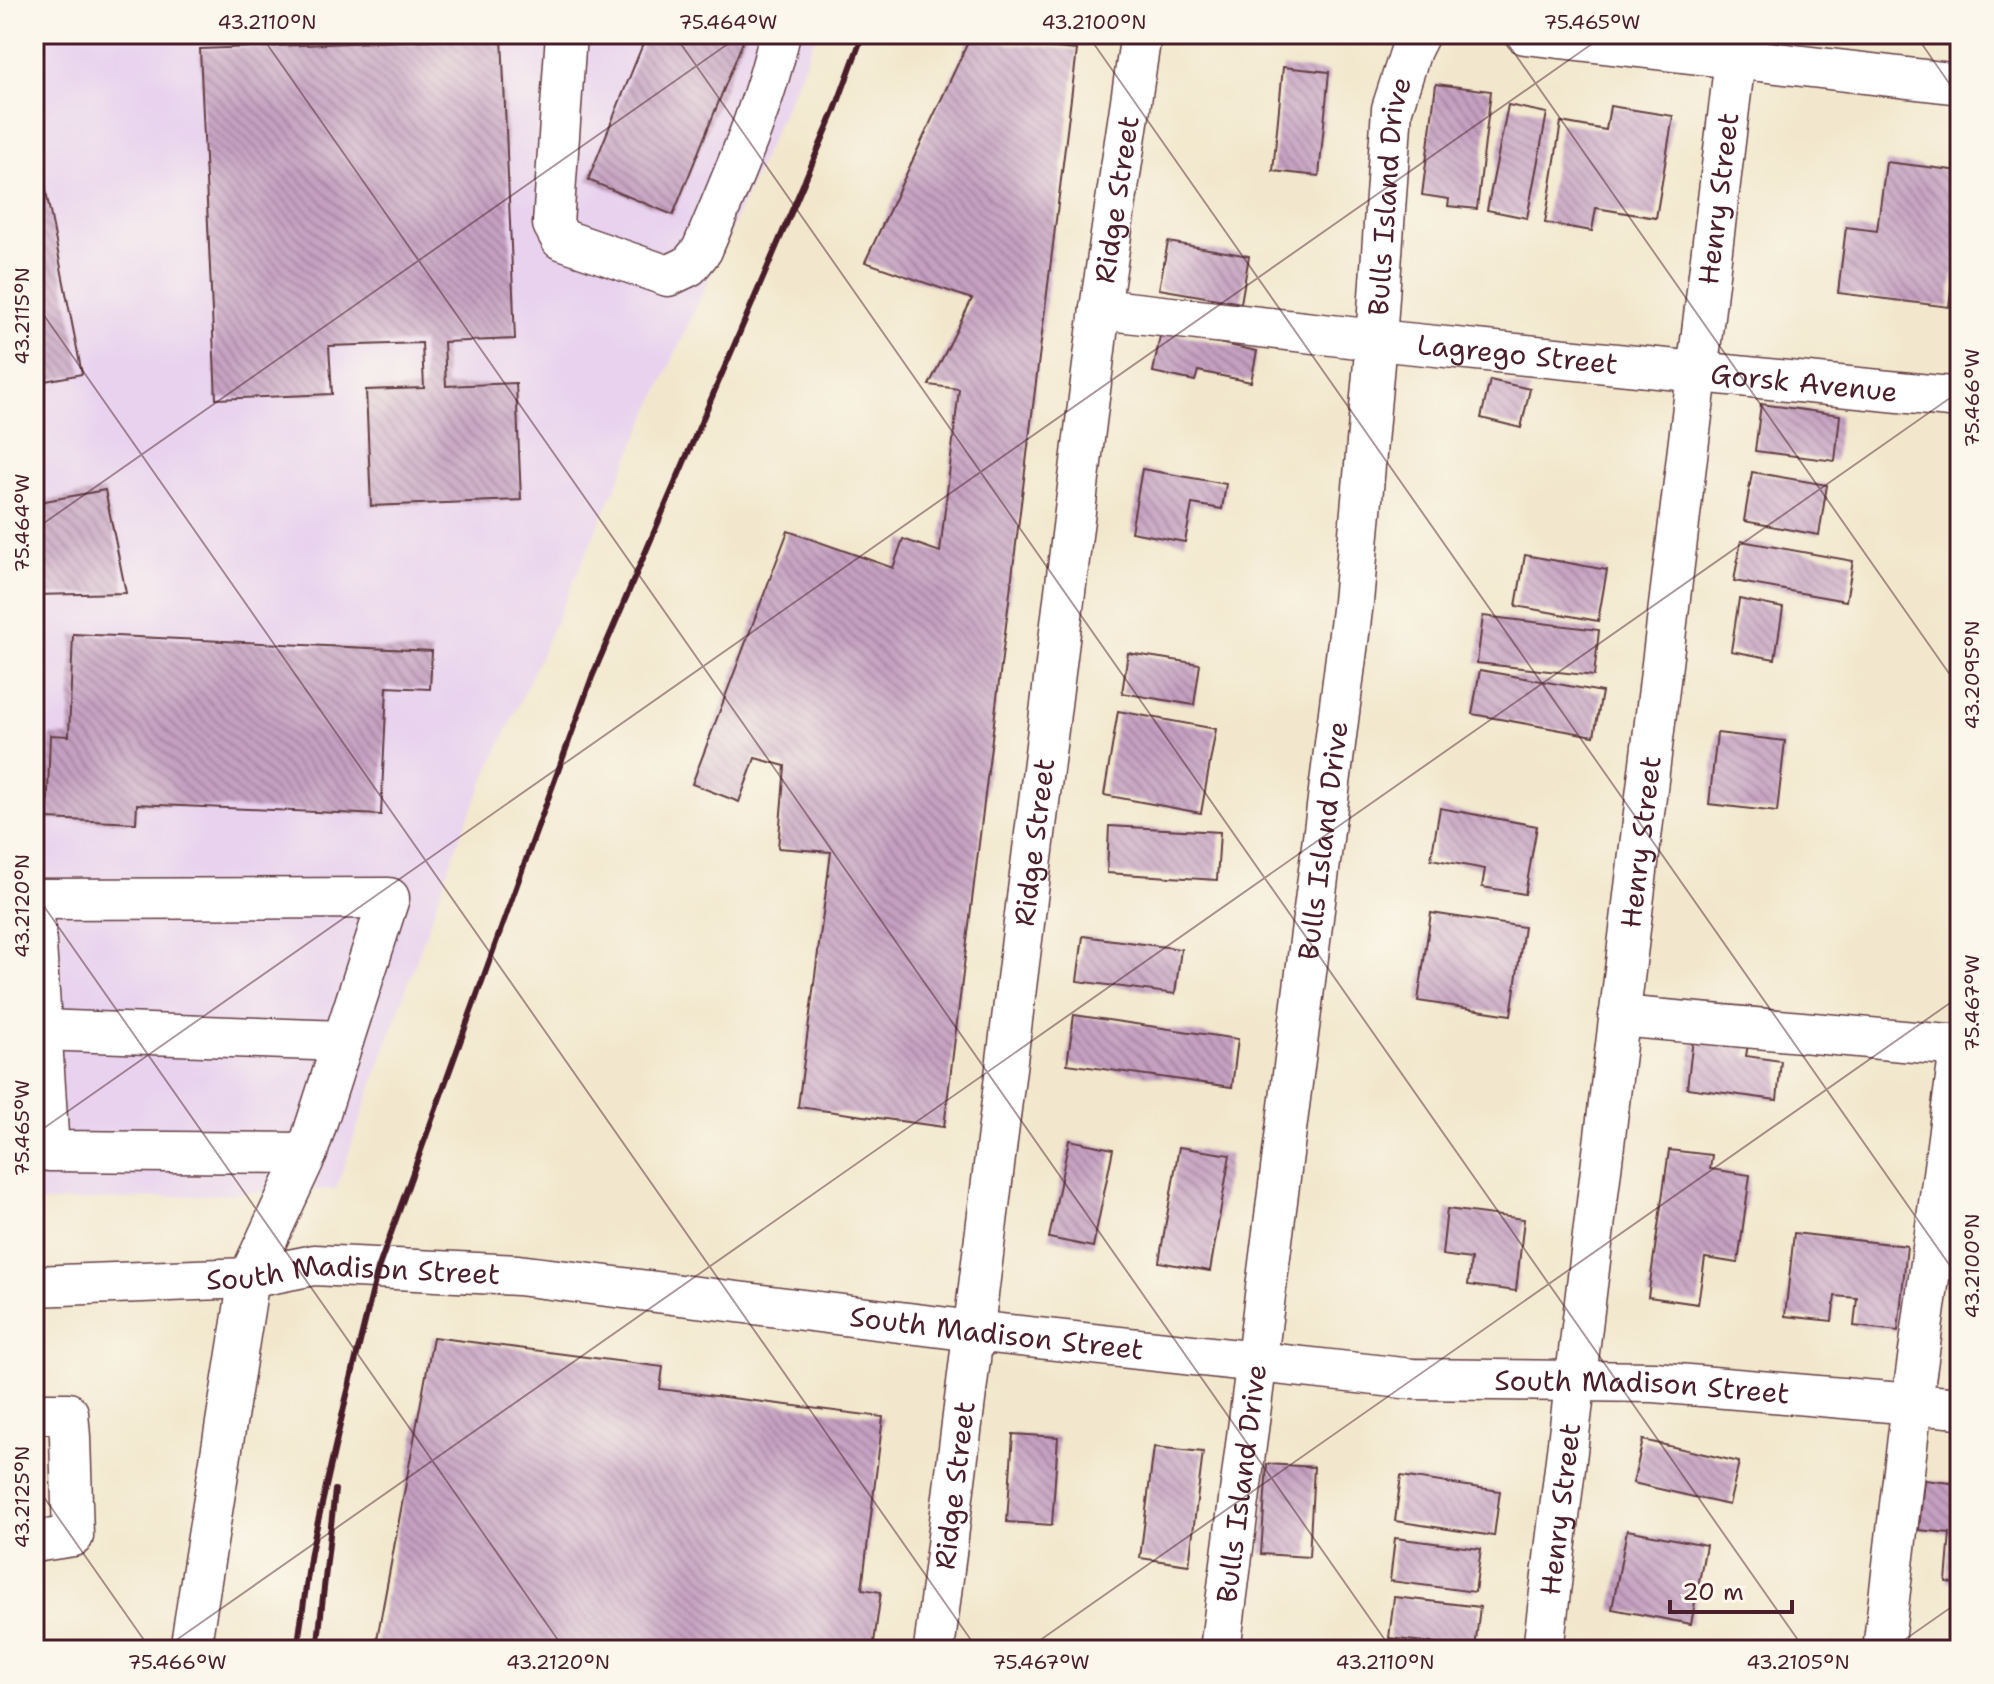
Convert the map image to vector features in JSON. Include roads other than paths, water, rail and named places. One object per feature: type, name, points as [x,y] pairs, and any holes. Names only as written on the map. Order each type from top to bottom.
[{"type":"street","points":[[566,34],[553,224],[561,239],[668,276],[689,266],[702,250],[760,105],[780,34]]},
{"type":"street","name":"Ridge Street","points":[[934,1650],[1100,309],[1141,34]]},
{"type":"street","name":"Bulls Island Drive","points":[[1220,1650],[1353,602],[1392,109],[1419,34]]},
{"type":"street","points":[[1525,34],[1736,47],[1960,84]]},
{"type":"street","name":"Henry Street","points":[[1543,1650],[1736,47]]},
{"type":"street","name":"Lagrego Street","points":[[1100,309],[1697,373]]},
{"type":"street","name":"Gorsk Avenue","points":[[1697,373],[1960,398]]},
{"type":"street","points":[[34,899],[389,898],[307,1153],[249,1278],[190,1650]]},
{"type":"street","points":[[34,912],[49,1151],[307,1153]]},
{"type":"street","points":[[1619,1016],[1960,1047],[1912,1403],[1883,1650]]},
{"type":"street","points":[[41,1030],[343,1041]]},
{"type":"street","name":"South Madison Street","points":[[34,1286],[249,1278],[314,1265],[518,1275],[973,1331],[1412,1379],[1654,1382],[1960,1408]]},
{"type":"street","points":[[34,1413],[68,1413],[73,1536],[34,1542]]},
{"type":"railway","points":[[297,1650],[311,1552],[378,1269],[592,677],[835,110],[863,34]]},
{"type":"railway","points":[[317,1650],[335,1490]]}]
